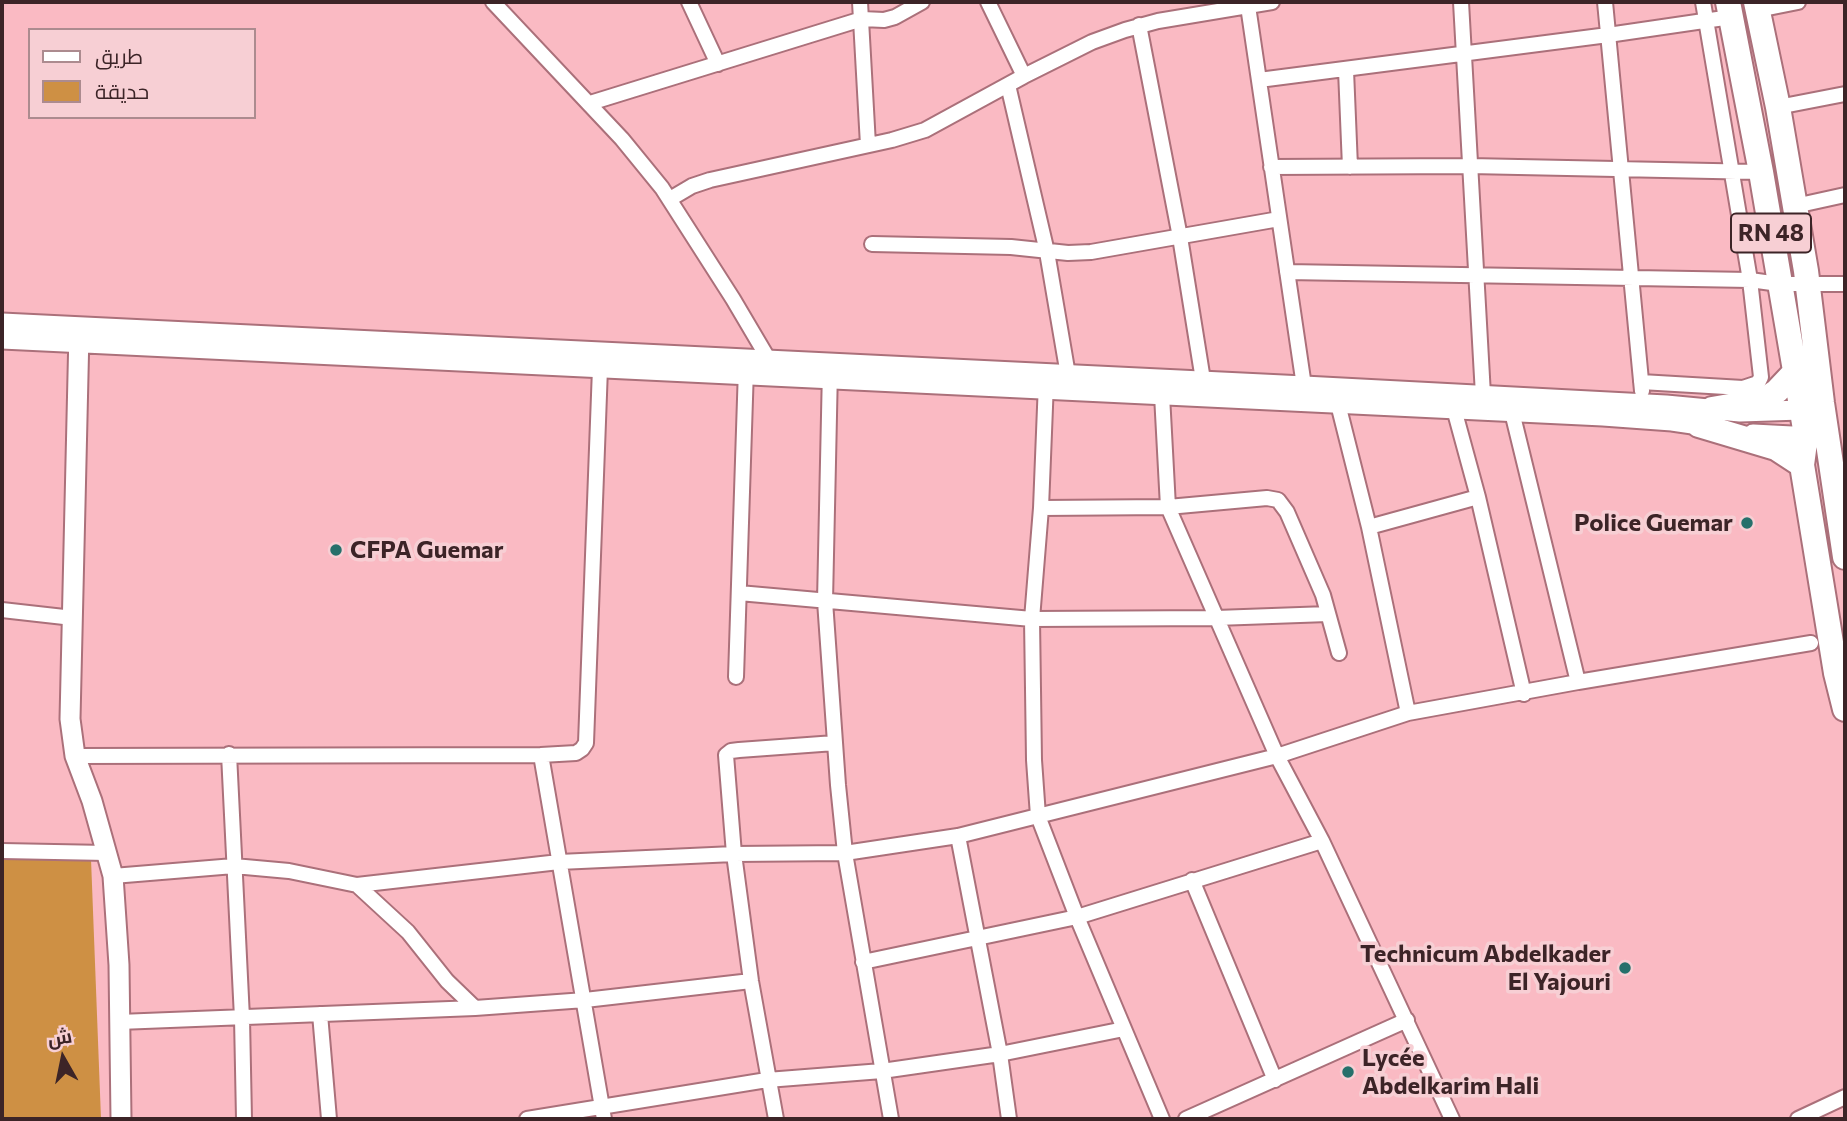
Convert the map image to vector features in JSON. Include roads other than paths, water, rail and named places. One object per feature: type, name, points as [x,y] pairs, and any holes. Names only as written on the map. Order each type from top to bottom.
[{"type":"highway","name":"RN 48","points":[[1757,6],[1796,206],[1808,283],[1814,419],[1802,465],[1841,672],[1845,709]]},
{"type":"highway","name":"RN 48","points":[[1729,9],[1761,172],[1795,372],[1814,419],[1845,557]]},
{"type":"highway","points":[[1706,417],[1764,400],[1795,372]]},
{"type":"highway","points":[[1706,417],[1776,448],[1802,465]]},
{"type":"street","points":[[493,2],[590,103],[670,199],[769,360]]},
{"type":"street","points":[[689,2],[718,64]]},
{"type":"street","points":[[860,2],[868,145]]},
{"type":"street","points":[[590,103],[862,19],[895,18],[922,2]]},
{"type":"street","points":[[988,2],[1024,76]]},
{"type":"street","points":[[670,199],[692,186],[710,180],[925,130],[1092,42],[1139,25],[1272,2]]},
{"type":"street","points":[[1461,2],[1483,395]]},
{"type":"street","points":[[1605,2],[1643,404]]},
{"type":"street","points":[[1641,382],[1743,388],[1758,383],[1762,370],[1750,280],[1703,2]]},
{"type":"street","points":[[1757,6],[1798,2]]},
{"type":"street","points":[[1248,6],[1304,386]]},
{"type":"street","points":[[1259,80],[1706,21],[1729,9]]},
{"type":"street","points":[[1139,25],[1180,237],[1203,380]]},
{"type":"street","points":[[1346,70],[1350,167]]},
{"type":"street","points":[[1008,85],[1047,252],[1068,375]]},
{"type":"street","points":[[1777,107],[1845,94]]},
{"type":"street","points":[[1271,167],[1470,166],[1761,172]]},
{"type":"street","points":[[1796,206],[1845,195]]},
{"type":"street","points":[[872,244],[1091,252],[1279,219]]},
{"type":"street","points":[[1287,272],[1845,284]]},
{"type":"street","points":[[2,323],[79,335],[600,368],[746,367],[769,360],[830,371]]},
{"type":"street","points":[[2,339],[79,335],[1046,382],[1162,395],[1338,404],[1630,418],[1706,417],[1740,412],[1814,419]]},
{"type":"street","points":[[79,335],[70,719],[75,756],[92,801],[113,876],[119,965],[121,1119]]},
{"type":"street","points":[[736,677],[746,367]]},
{"type":"street","points":[[75,756],[541,755],[582,749],[586,743],[600,368]]},
{"type":"street","points":[[830,371],[825,601],[835,743],[845,853],[891,1119]]},
{"type":"street","points":[[1046,382],[1068,375],[1203,380],[1643,404],[1706,417]]},
{"type":"street","points":[[1046,382],[1041,508],[1032,619],[1034,760],[1038,817],[1162,1119]]},
{"type":"street","points":[[1162,395],[1168,507],[1277,756],[1408,1020],[1452,1119]]},
{"type":"street","points":[[1338,404],[1369,527],[1408,713]]},
{"type":"street","points":[[1454,409],[1478,497],[1524,694]]},
{"type":"street","points":[[1513,412],[1578,682]]},
{"type":"street","points":[[1369,527],[1478,497]]},
{"type":"street","points":[[1041,508],[1168,507],[1267,498],[1278,500],[1287,512],[1323,595],[1339,653]]},
{"type":"street","points":[[739,593],[1032,619],[1216,618],[1328,614]]},
{"type":"street","points":[[2,610],[73,618]]},
{"type":"street","points":[[113,876],[234,866],[289,871],[357,885],[559,862],[845,853],[958,836],[1038,817],[1277,756],[1408,713],[1811,643]]},
{"type":"street","points":[[776,1119],[751,981],[734,855],[726,755],[739,750],[835,743]]},
{"type":"street","points":[[229,754],[242,1018],[244,1119]]},
{"type":"street","points":[[541,755],[585,1000],[602,1113]]},
{"type":"street","points":[[958,836],[1000,1054],[1009,1119]]},
{"type":"street","points":[[863,962],[1077,917],[1321,841]]},
{"type":"street","points":[[2,851],[107,853]]},
{"type":"street","points":[[1192,880],[1275,1080]]},
{"type":"street","points":[[357,885],[408,932],[447,981],[475,1008]]},
{"type":"street","points":[[119,1022],[475,1008],[585,1000],[751,981]]},
{"type":"street","points":[[320,1014],[329,1119]]},
{"type":"street","points":[[1186,1119],[1408,1020]]},
{"type":"street","points":[[527,1119],[602,1113],[767,1080],[881,1071],[1000,1054],[1124,1029]]},
{"type":"street","points":[[1798,1119],[1845,1097]]},
{"type":"place","name":"Police Guemar","points":[[1747,523]]},
{"type":"place","name":"CFPA Guemar","points":[[336,550]]},
{"type":"place","name":"Technicum Abdelkader El Yajouri","points":[[1625,968]]},
{"type":"place","name":"Lycée Abdelkarim Hali","points":[[1348,1072]]}]
